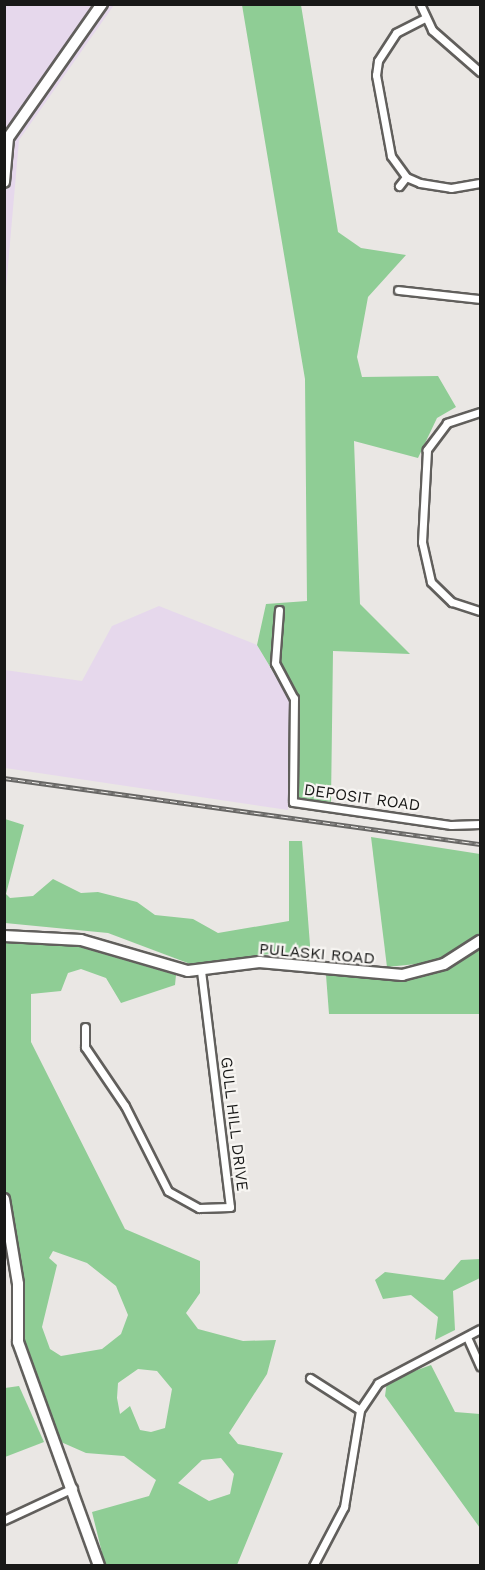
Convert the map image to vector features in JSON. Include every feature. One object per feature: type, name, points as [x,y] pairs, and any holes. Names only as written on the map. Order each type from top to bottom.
[{"type":"main road","points":[[4,182],[8,138],[102,4]]},
{"type":"main road","name":"PULASKI ROAD","points":[[4,936],[81,940],[156,965],[201,971],[259,962],[402,975],[444,964],[480,941]]},
{"type":"main road","points":[[4,1199],[18,1284],[18,1342],[73,1488],[99,1566]]},
{"type":"street","points":[[420,4],[423,19],[480,72]]},
{"type":"street","points":[[423,19],[389,39],[375,75],[387,144],[406,177],[434,187],[480,183]]},
{"type":"street","points":[[399,186],[406,177]]},
{"type":"street","points":[[398,290],[480,299]]},
{"type":"street","points":[[480,412],[447,423],[427,450],[422,542],[431,582],[452,602],[480,611]]},
{"type":"street","name":"DEPOSIT ROAD","points":[[279,610],[275,663],[294,698],[294,802],[451,825],[480,824]]},
{"type":"street","name":"GULL HILL DRIVE","points":[[85,1028],[85,1047],[125,1106],[168,1191],[199,1208],[230,1207],[201,971]]},
{"type":"street","points":[[313,1566],[344,1507],[360,1410],[378,1383],[480,1329]]},
{"type":"street","points":[[467,1337],[480,1366]]},
{"type":"street","points":[[310,1378],[360,1410]]},
{"type":"street","points":[[4,1520],[73,1488]]},
{"type":"shaded area","points":[[5,5],[114,5],[19,140],[5,300]]},
{"type":"shaded area","points":[[159,606],[257,645],[290,700],[288,810],[5,768],[5,670],[82,681],[112,626]]},
{"type":"green space","points":[[242,5],[301,5],[338,232],[361,248],[406,255],[368,297],[357,357],[362,377],[438,376],[456,407],[437,418],[418,458],[354,441],[360,604],[410,654],[333,651],[331,802],[288,798],[290,700],[257,645],[266,604],[307,601],[305,379]]},
{"type":"green space","points":[[5,819],[24,825],[6,894],[10,898],[33,896],[53,879],[81,893],[98,892],[137,902],[155,915],[193,919],[218,933],[289,921],[289,841],[302,841],[311,958],[283,952],[193,965],[108,933],[5,923]]},
{"type":"green space","points":[[371,837],[480,854],[480,934],[436,962],[387,967]]},
{"type":"green space","points":[[4,943],[66,943],[176,975],[175,985],[121,1003],[106,978],[81,969],[68,973],[61,991],[31,994],[31,1042],[125,1229],[200,1261],[200,1293],[186,1313],[198,1329],[243,1341],[276,1340],[267,1374],[229,1433],[238,1444],[283,1453],[237,1565],[105,1565],[92,1512],[149,1496],[156,1480],[124,1456],[86,1453],[61,1442],[21,1339],[17,1240],[4,1196]],"holes":[[[53,1251],[87,1263],[116,1286],[128,1315],[121,1334],[102,1349],[61,1356],[50,1349],[42,1327],[57,1265],[49,1258]],[[138,1369],[157,1371],[172,1389],[165,1428],[151,1432],[140,1430],[130,1406],[120,1414],[117,1398],[118,1383]],[[221,1458],[234,1474],[230,1494],[209,1501],[178,1483],[202,1460]]]},
{"type":"green space","points":[[480,945],[480,1014],[329,1014],[326,975],[403,981],[448,968]]},
{"type":"green space","points":[[480,1259],[480,1278],[453,1291],[455,1330],[435,1340],[438,1317],[411,1295],[383,1299],[375,1280],[385,1272],[444,1280],[461,1260]]},
{"type":"green space","points":[[431,1365],[455,1412],[480,1414],[480,1528],[385,1396],[387,1381]]},
{"type":"green space","points":[[19,1386],[44,1442],[5,1457],[5,1388]]},
{"type":"railway","points":[[4,778],[480,844]]}]
